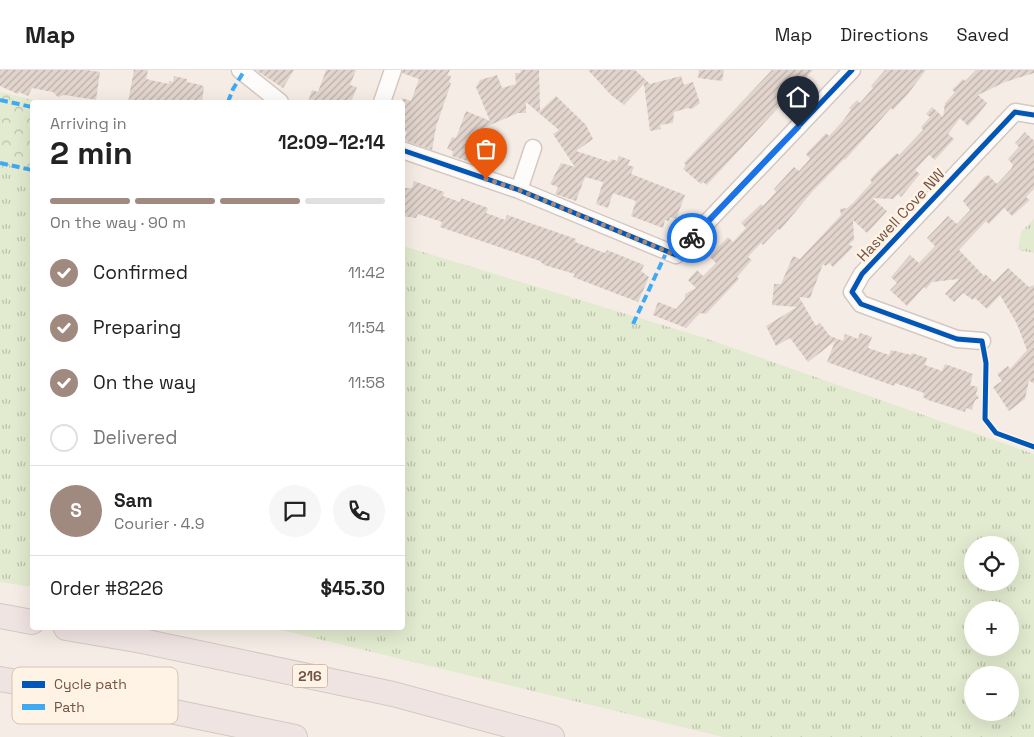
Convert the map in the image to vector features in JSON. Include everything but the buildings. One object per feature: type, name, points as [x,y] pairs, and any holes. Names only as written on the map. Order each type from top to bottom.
[{"type":"highway","points":[[0,616],[30,622]]},
{"type":"highway","name":"216","points":[[78,630],[142,641],[393,694],[552,737]]},
{"type":"highway","points":[[178,713],[295,737]]},
{"type":"street","points":[[240,70],[278,100]]},
{"type":"street","points":[[383,100],[393,70]]},
{"type":"street","points":[[405,151],[519,190],[676,255],[852,70]]},
{"type":"street","name":"Haswell Cove NW","points":[[982,341],[957,339],[860,304],[852,292],[862,274],[1015,112],[1034,115]]},
{"type":"street","points":[[519,190],[533,148]]},
{"type":"green space","points":[[0,92],[34,100],[30,100],[30,175],[0,173]]},
{"type":"green space","points":[[0,159],[30,166],[30,587],[0,582]]},
{"type":"green space","points":[[1034,219],[1034,253],[1018,250],[1021,232]]},
{"type":"green space","points":[[405,247],[702,337],[1034,454],[1034,737],[723,737],[281,630],[405,630]]},
{"type":"marked path","points":[[229,100],[243,73]]},
{"type":"marked path","points":[[0,100],[30,107]]},
{"type":"marked path","points":[[0,163],[30,170]]},
{"type":"marked path","points":[[633,324],[667,251]]},
{"type":"cycle path","points":[[405,151],[519,190],[676,255],[852,70]]},
{"type":"cycle path","points":[[1034,115],[1015,112],[862,274],[852,292],[861,304],[957,339],[982,341],[986,363],[985,419],[996,433],[1034,447]]},
{"type":"way so far","points":[[486,179],[519,190],[676,255],[692,238]]},
{"type":"route","points":[[692,238],[798,127]]}]
